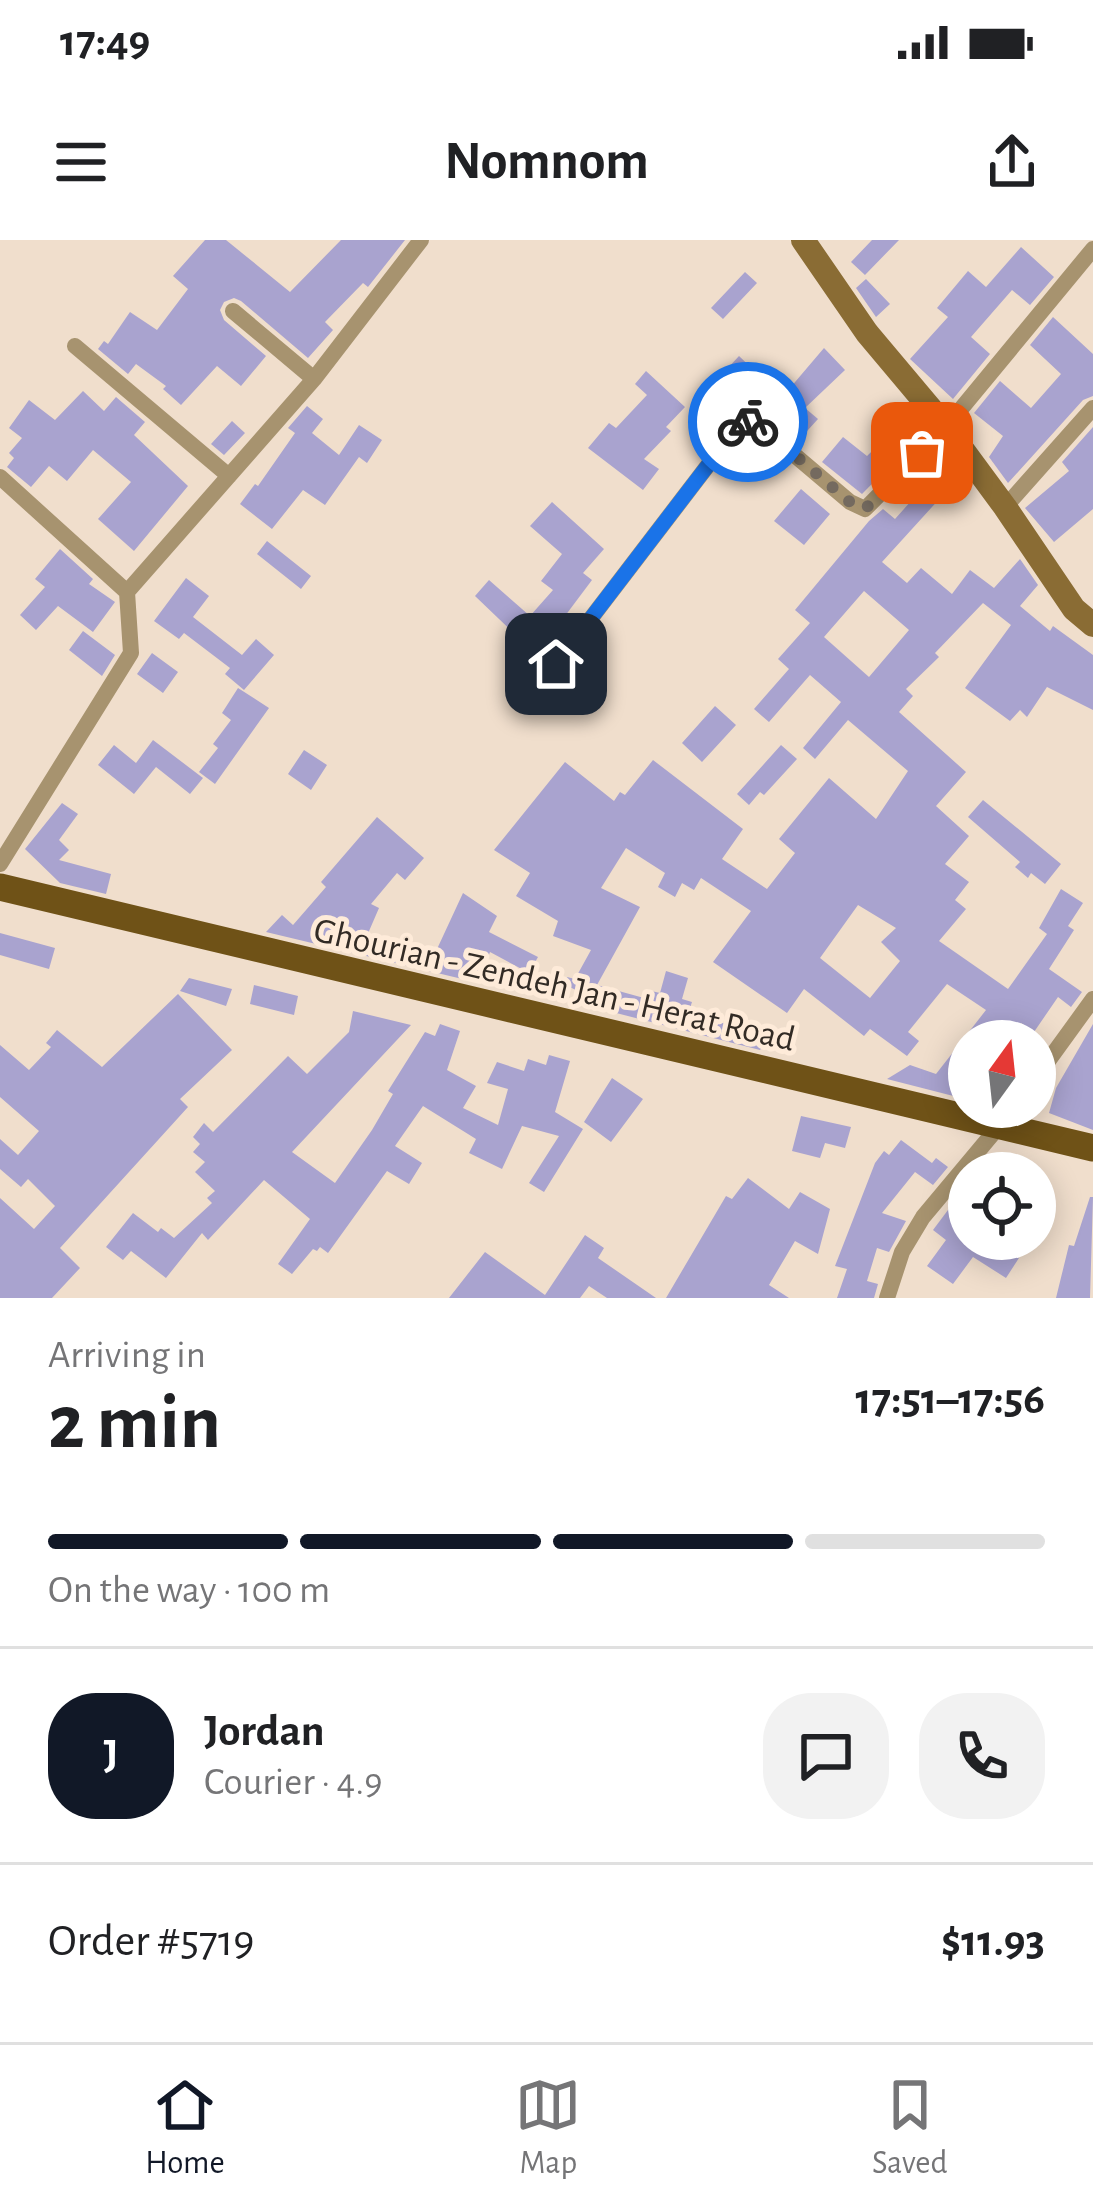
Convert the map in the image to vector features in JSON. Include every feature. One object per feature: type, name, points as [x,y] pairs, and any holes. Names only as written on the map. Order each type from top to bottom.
[{"type":"main road","name":"Ghourian - Zendeh Jan - Herat Road","points":[[0,887],[948,1103]]},
{"type":"main road","name":"Ghourian - Zendeh Jan - Herat Road","points":[[1038,1128],[1093,1148]]},
{"type":"street","points":[[127,592],[314,379],[421,240]]},
{"type":"street","points":[[803,240],[867,333],[1005,507],[1074,609],[1093,626]]},
{"type":"street","points":[[556,664],[735,430],[758,424],[850,502],[865,509],[946,427],[1093,249]]},
{"type":"street","points":[[233,311],[314,379]]},
{"type":"street","points":[[75,346],[229,476]]},
{"type":"street","points":[[1005,507],[1093,408]]},
{"type":"street","points":[[0,477],[127,592],[131,653],[0,864]]},
{"type":"street","points":[[1056,1050],[1093,999]]},
{"type":"street","points":[[887,1298],[902,1252],[923,1216],[999,1128]]},
{"type":"building","points":[[205,240],[226,240],[290,292],[341,240],[405,240],[368,287],[363,283],[325,322],[333,330],[308,358],[241,301],[224,302],[220,310],[224,320],[266,356],[241,386],[217,366],[181,405],[163,389],[166,386],[136,364],[128,374],[98,349],[104,341],[108,344],[130,312],[157,330],[188,289],[173,276]]},
{"type":"building","points":[[872,240],[899,240],[865,275],[851,262]]},
{"type":"building","points":[[1021,247],[1054,277],[1030,305],[1012,290],[971,337],[990,354],[953,399],[910,359],[948,317],[937,308],[968,271],[986,287]]},
{"type":"building","points":[[745,272],[757,283],[723,319],[711,308]]},
{"type":"building","points":[[866,279],[890,304],[876,317],[856,288]]},
{"type":"building","points":[[1053,317],[1093,354],[1093,396],[1083,400],[1008,483],[989,457],[1003,436],[974,413],[1000,381],[1031,408],[1061,374],[1030,345]]},
{"type":"building","points":[[824,348],[845,370],[805,408],[818,419],[798,441],[767,415]]},
{"type":"building","points":[[739,356],[761,377],[736,403],[714,383]]},
{"type":"building","points":[[646,371],[685,407],[666,427],[671,431],[644,459],[659,469],[643,490],[588,448],[609,423],[616,428],[647,395],[635,384]]},
{"type":"building","points":[[83,391],[104,411],[116,397],[145,422],[134,435],[188,486],[134,551],[98,519],[131,482],[93,450],[67,481],[49,466],[31,487],[7,467],[14,458],[9,453],[22,438],[9,428],[29,400],[55,420]]},
{"type":"building","points":[[307,406],[323,419],[312,433],[339,455],[359,425],[382,440],[367,463],[359,457],[325,505],[303,490],[272,529],[240,504],[295,433],[288,428]]},
{"type":"building","points":[[912,412],[926,429],[862,494],[822,462],[843,437],[867,456]]},
{"type":"building","points":[[232,421],[245,433],[224,455],[211,444]]},
{"type":"building","points":[[1093,427],[1093,509],[1054,542],[1025,508],[1069,471],[1062,462]]},
{"type":"building","points":[[937,472],[952,485],[882,562],[907,583],[921,568],[952,594],[970,570],[994,588],[1020,559],[1038,585],[1020,606],[1050,631],[1053,626],[1093,655],[1093,710],[1047,687],[1027,717],[1020,710],[1010,721],[965,688],[1011,625],[983,603],[906,689],[913,696],[899,712],[966,772],[936,806],[969,836],[945,864],[969,882],[955,900],[966,909],[939,941],[1008,989],[1047,934],[1039,928],[1061,889],[1083,903],[1068,926],[1074,930],[1049,969],[1082,992],[1071,1007],[1058,997],[1042,1020],[978,1020],[986,1010],[947,984],[908,1032],[919,1041],[907,1056],[870,1029],[864,1036],[804,989],[787,1013],[713,962],[751,911],[701,878],[694,890],[682,883],[675,897],[658,887],[665,873],[626,848],[601,888],[640,907],[597,985],[644,998],[647,990],[660,993],[666,971],[688,978],[682,999],[692,1002],[689,1011],[771,1035],[760,1050],[589,1006],[593,999],[564,984],[567,977],[575,979],[591,950],[553,936],[558,921],[516,896],[530,873],[494,850],[565,762],[614,801],[620,792],[625,795],[653,760],[743,829],[722,859],[767,889],[795,853],[779,839],[829,778],[876,819],[908,771],[848,720],[815,759],[803,748],[841,702],[810,675],[769,722],[754,709],[789,669],[778,659],[810,623],[795,610],[883,509],[895,519]],"holes":[[[864,591],[909,630],[869,677],[824,637]],[[858,905],[896,928],[881,942],[900,961],[870,998],[820,958]]]},
{"type":"building","points":[[801,489],[830,514],[804,545],[774,521]]},
{"type":"building","points":[[552,502],[604,549],[583,573],[592,580],[556,628],[563,634],[544,662],[475,596],[489,580],[530,616],[553,590],[541,581],[562,554],[530,526]]},
{"type":"building","points":[[267,541],[311,576],[301,589],[257,554]]},
{"type":"building","points":[[60,549],[93,579],[89,584],[115,602],[93,632],[58,606],[36,630],[20,615],[45,587],[35,579]]},
{"type":"building","points":[[186,578],[209,596],[193,617],[242,655],[256,639],[274,655],[244,690],[225,674],[230,668],[184,633],[179,639],[154,621]]},
{"type":"building","points":[[83,631],[115,655],[102,676],[69,650]]},
{"type":"building","points":[[152,653],[178,672],[163,693],[137,674]]},
{"type":"building","points":[[238,688],[269,708],[215,784],[199,772],[218,748],[213,744],[231,720],[222,713]]},
{"type":"building","points":[[715,706],[736,725],[702,762],[682,743]]},
{"type":"building","points":[[153,740],[203,778],[190,794],[156,767],[134,794],[98,765],[114,745],[136,763]]},
{"type":"building","points":[[781,745],[797,759],[749,805],[737,794]]},
{"type":"building","points":[[304,750],[327,765],[311,790],[288,774]]},
{"type":"building","points":[[983,800],[1061,864],[1045,884],[1015,867],[1020,862],[968,817]]},
{"type":"building","points":[[62,803],[78,814],[59,840],[69,850],[59,860],[111,874],[106,894],[60,883],[25,849]]},
{"type":"building","points":[[377,817],[424,858],[405,880],[397,873],[371,904],[379,908],[363,945],[431,962],[463,893],[497,916],[489,932],[538,957],[529,973],[490,952],[479,983],[266,932],[282,915],[293,925],[326,887],[321,882]]},
{"type":"building","points":[[0,933],[55,948],[49,969],[0,955]]},
{"type":"building","points":[[189,978],[232,989],[226,1006],[180,991]]},
{"type":"building","points":[[254,985],[298,996],[294,1015],[250,1004]]},
{"type":"building","points":[[178,994],[232,1050],[180,1099],[188,1107],[60,1248],[80,1268],[52,1298],[0,1298],[0,1198],[34,1229],[55,1206],[28,1179],[21,1187],[0,1169],[0,1139],[18,1155],[39,1131],[0,1097],[0,1045],[29,1070],[51,1047],[46,1043],[57,1030],[102,1067]]},
{"type":"building","points":[[353,1011],[411,1025],[292,1152],[335,1183],[372,1130],[393,1094],[388,1091],[425,1032],[435,1036],[440,1024],[460,1031],[447,1070],[476,1086],[463,1108],[498,1125],[508,1089],[487,1083],[497,1062],[524,1071],[528,1059],[546,1065],[549,1055],[570,1061],[555,1112],[583,1129],[544,1192],[529,1183],[559,1136],[522,1126],[502,1169],[469,1153],[476,1139],[423,1106],[395,1146],[422,1163],[409,1184],[387,1171],[328,1253],[320,1247],[313,1249],[292,1274],[278,1264],[310,1219],[264,1180],[208,1240],[202,1233],[166,1278],[131,1251],[123,1260],[106,1247],[133,1213],[174,1238],[212,1203],[207,1198],[215,1191],[195,1172],[205,1162],[193,1152],[200,1144],[193,1137],[204,1123],[213,1132],[288,1056],[307,1074],[349,1032]]},
{"type":"building","points":[[1093,1024],[1093,1130],[1056,1116],[1056,1088]]},
{"type":"building","points":[[948,1059],[948,1095],[887,1079],[910,1065],[936,1074]]},
{"type":"building","points":[[612,1078],[643,1099],[611,1142],[584,1122]]},
{"type":"building","points":[[801,1116],[851,1127],[845,1148],[825,1143],[820,1158],[792,1151]]},
{"type":"building","points":[[901,1140],[932,1163],[936,1158],[948,1167],[933,1185],[915,1172],[882,1213],[906,1221],[889,1252],[877,1248],[867,1281],[878,1284],[874,1298],[837,1298],[847,1269],[835,1266],[875,1163],[884,1151],[889,1155]]},
{"type":"building","points":[[748,1178],[789,1209],[800,1192],[830,1209],[818,1254],[795,1241],[769,1285],[789,1298],[666,1298],[726,1196],[732,1199]]},
{"type":"building","points":[[1090,1197],[1090,1298],[1056,1298],[1069,1245],[1074,1246]]},
{"type":"building","points":[[948,1210],[948,1260],[971,1260],[953,1284],[927,1266],[946,1240],[933,1230]]},
{"type":"building","points":[[585,1235],[604,1248],[598,1258],[656,1298],[607,1298],[589,1286],[580,1298],[449,1298],[485,1252],[545,1295]]},
{"type":"building","points":[[978,1260],[1018,1260],[1006,1278]]},
{"type":"way so far","points":[[748,422],[758,424],[850,502],[865,509],[922,453]]},
{"type":"route","points":[[556,664],[735,430],[748,422]]}]
